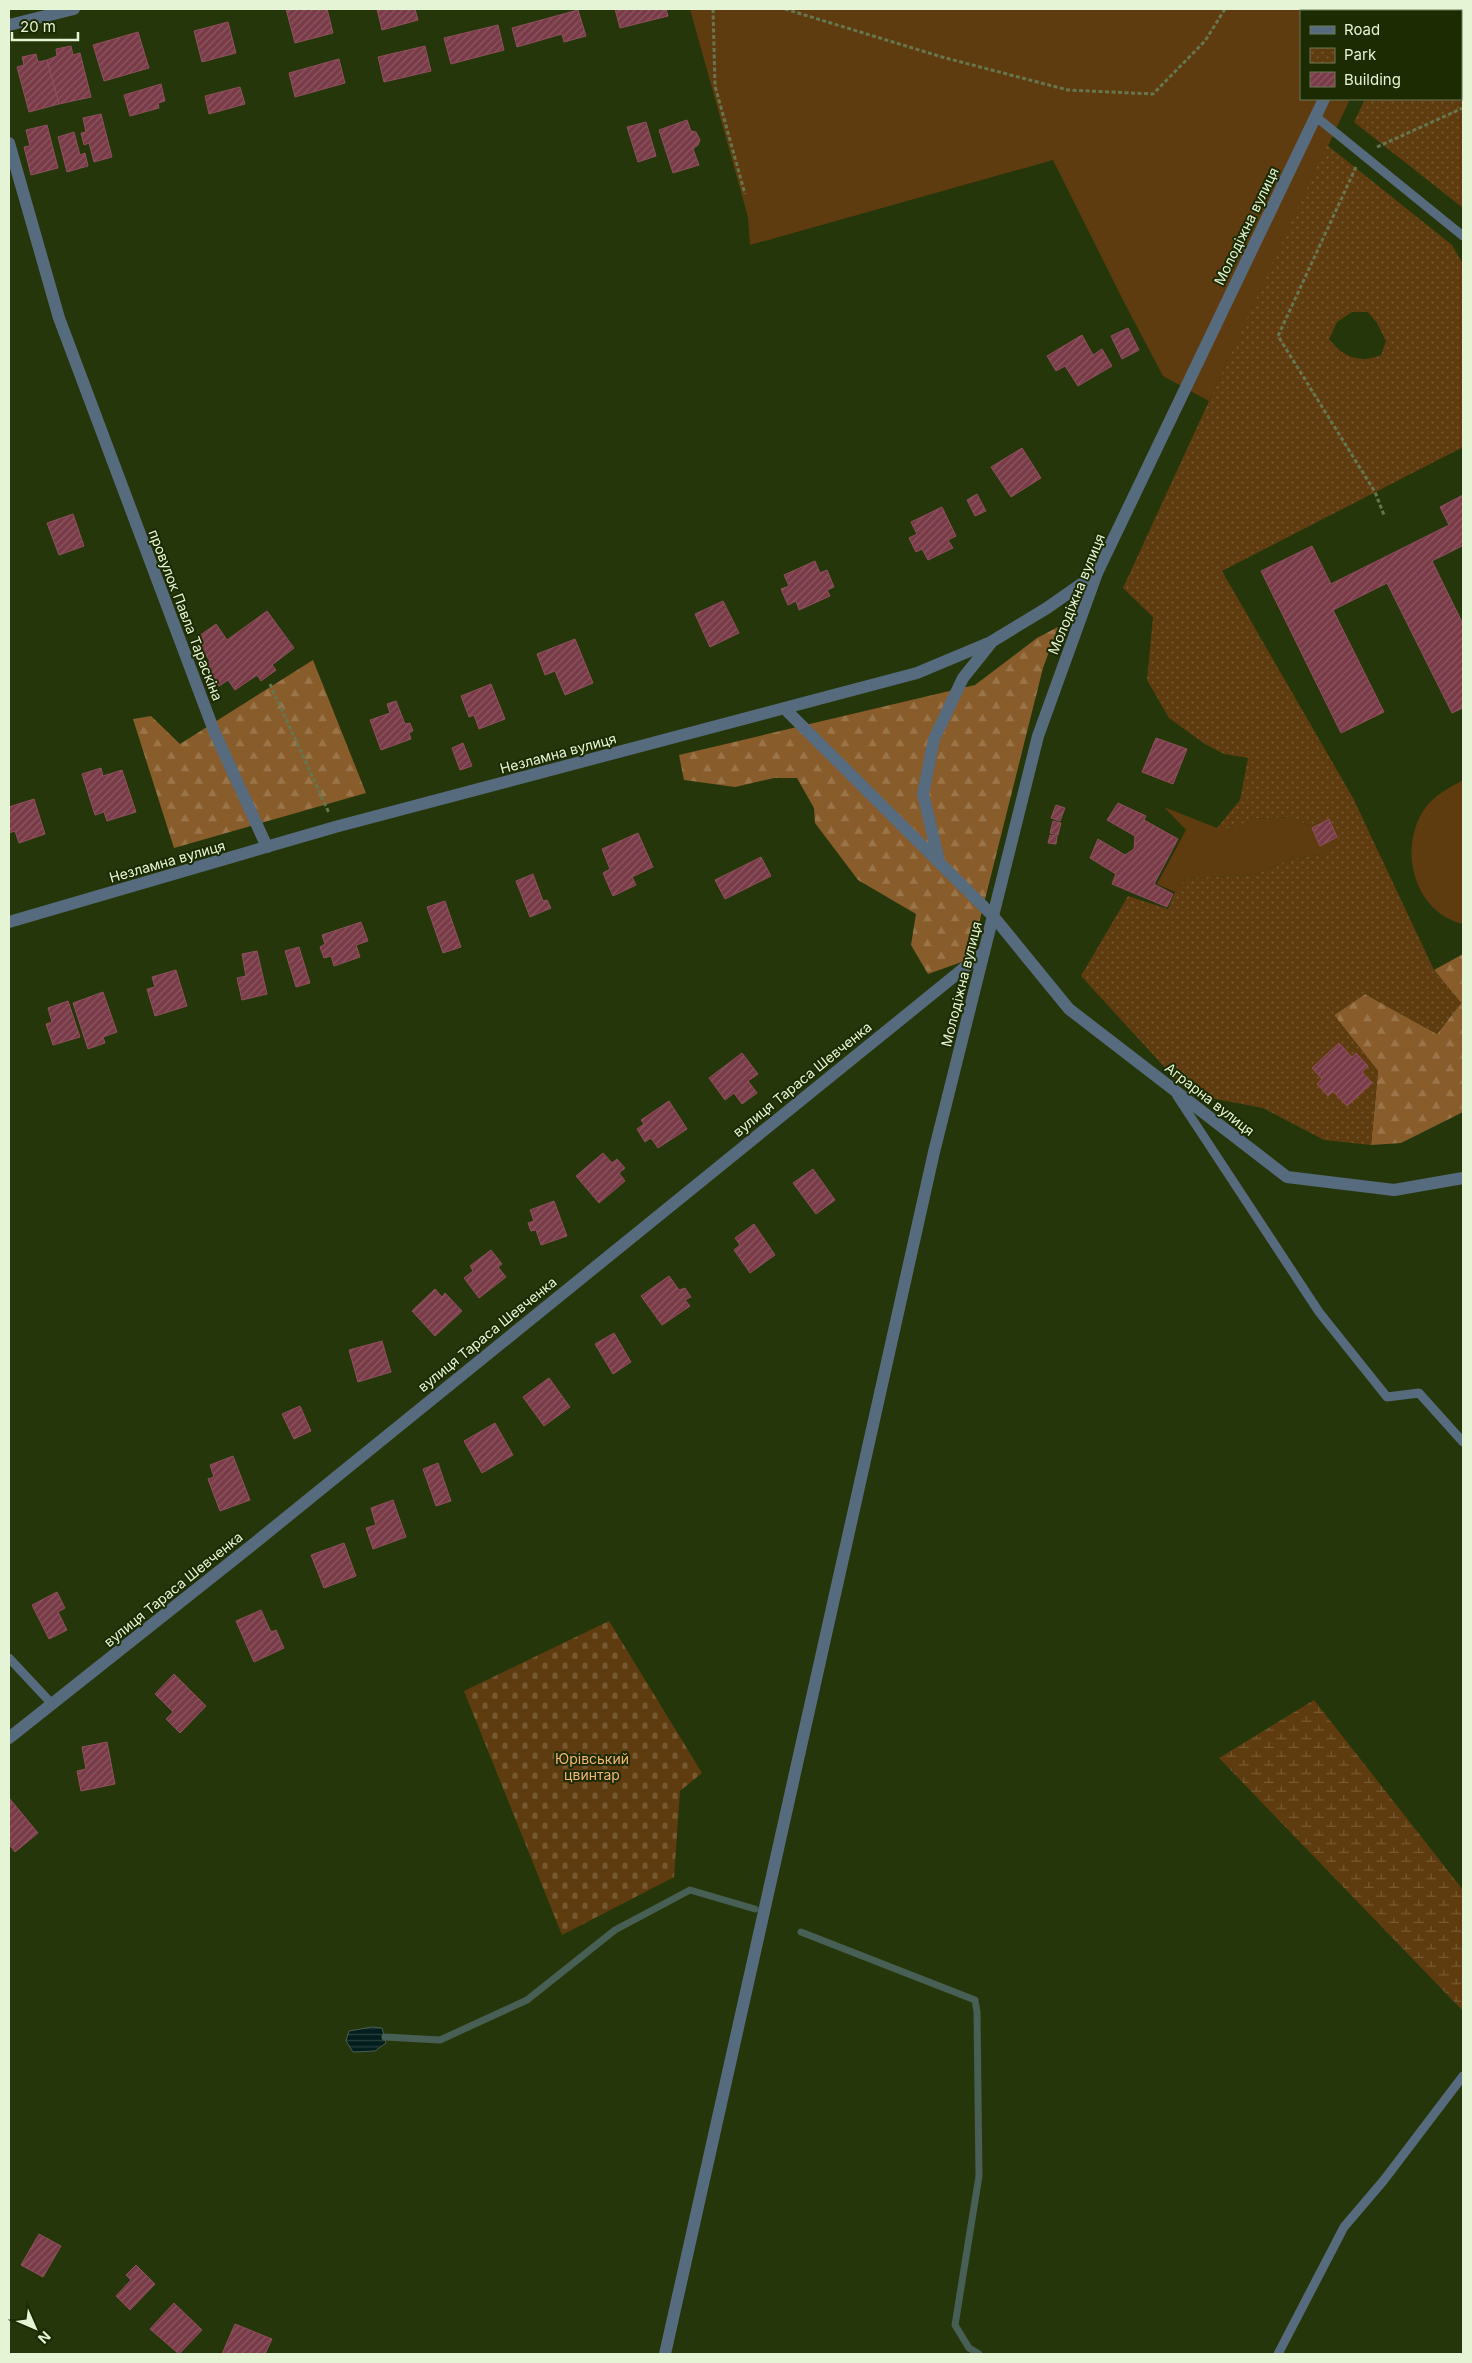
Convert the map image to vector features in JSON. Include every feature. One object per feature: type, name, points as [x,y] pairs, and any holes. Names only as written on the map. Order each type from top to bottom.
[{"type":"street","points":[[9,25],[74,9]]},
{"type":"street","name":"Молодіжна вулиця","points":[[665,2354],[756,1938],[954,1074],[1038,736],[1097,573],[1324,100]]},
{"type":"street","name":"провулок Павла Тараскіна","points":[[9,143],[59,318],[85,389],[214,731],[267,847]]},
{"type":"street","name":"Незламна вулиця","points":[[9,922],[335,827],[917,673],[991,642],[1097,573]]},
{"type":"street","points":[[940,862],[923,794],[934,739],[963,678],[991,642]]},
{"type":"street","name":"Аграрна вулиця","points":[[785,709],[993,916],[1069,1009],[1287,1177],[1394,1190],[1463,1178]]},
{"type":"street","name":"вулиця Тараса Шевченка","points":[[9,1738],[984,952]]},
{"type":"lane","points":[[1316,116],[1463,236]]},
{"type":"lane","points":[[1173,1089],[1319,1312],[1387,1397],[1419,1392],[1463,1442]]},
{"type":"lane","points":[[9,1658],[52,1704]]},
{"type":"lane","points":[[1278,2354],[1344,2227],[1384,2180],[1463,2076]]},
{"type":"path","points":[[714,9],[715,86],[745,194]]},
{"type":"path","points":[[785,9],[942,57],[1068,90],[1153,94],[1205,40],[1225,9]]},
{"type":"path","points":[[1384,515],[1375,492],[1278,336],[1362,153],[1463,108]]},
{"type":"path","points":[[270,684],[335,827]]},
{"type":"green space","points":[[690,9],[1396,9],[1300,10],[1300,100],[1350,100],[1209,401],[1163,376],[1053,160],[750,245],[748,217]]},
{"type":"green space","points":[[1463,9],[1463,208],[1354,122],[1365,100],[1462,100],[1462,10],[1444,10]]},
{"type":"green space","points":[[1327,145],[1452,245],[1463,264],[1463,447],[1222,571],[1353,798],[1434,970],[1461,1003],[1437,1034],[1365,994],[1334,1015],[1378,1071],[1371,1145],[1324,1140],[1263,1108],[1195,1095],[1180,1084],[1081,976],[1128,896],[1168,909],[1175,892],[1187,878],[1254,875],[1290,859],[1323,854],[1338,838],[1330,819],[1310,826],[1291,817],[1249,819],[1236,828],[1217,828],[1240,800],[1248,758],[1224,754],[1205,744],[1169,718],[1147,680],[1153,617],[1123,588]],"holes":[[[1352,312],[1368,312],[1377,323],[1386,341],[1381,355],[1373,358],[1359,359],[1346,354],[1329,339],[1337,322]]]},
{"type":"green space","points":[[1058,627],[1043,668],[970,959],[928,974],[911,945],[916,914],[858,880],[815,823],[814,808],[797,778],[774,778],[735,787],[684,780],[679,755],[975,685],[1037,638]]},
{"type":"green space","points":[[313,660],[366,793],[174,848],[133,719],[151,716],[180,744]]},
{"type":"green space","points":[[1463,780],[1463,924],[1446,917],[1432,906],[1422,892],[1415,876],[1412,858],[1413,840],[1417,823],[1426,807],[1438,795]]},
{"type":"green space","points":[[1164,807],[1217,828],[1236,828],[1248,819],[1291,817],[1310,826],[1330,819],[1339,838],[1323,854],[1290,859],[1254,875],[1187,878],[1175,892],[1157,884],[1186,830]]},
{"type":"green space","points":[[1463,954],[1463,1112],[1401,1143],[1371,1145],[1378,1071],[1334,1015],[1365,994],[1437,1034],[1461,1003],[1434,970]]},
{"type":"green space","name":"Юрівський цвинтар","points":[[609,1621],[702,1773],[680,1791],[674,1877],[562,1935],[464,1691]]},
{"type":"green space","points":[[1314,1700],[1463,1890],[1463,2011],[1219,1758]]},
{"type":"water","points":[[372,2027],[382,2028],[386,2043],[375,2051],[353,2052],[346,2041],[349,2031]]},
{"type":"building","points":[[286,9],[327,9],[333,33],[295,43]]},
{"type":"building","points":[[377,9],[415,9],[418,20],[382,30]]},
{"type":"building","points":[[615,9],[666,9],[668,16],[620,28]]},
{"type":"building","points":[[578,10],[586,36],[564,42],[562,34],[517,47],[512,28]]},
{"type":"building","points":[[228,22],[236,53],[202,62],[194,31]]},
{"type":"building","points":[[498,25],[504,50],[451,64],[444,38]]},
{"type":"building","points":[[138,32],[149,68],[104,81],[93,45]]},
{"type":"building","points":[[71,46],[73,55],[80,53],[91,97],[59,104],[47,60],[57,56],[56,49]]},
{"type":"building","points":[[425,46],[431,71],[384,82],[378,57]]},
{"type":"building","points":[[36,54],[38,62],[47,60],[59,104],[29,112],[17,67],[24,65],[22,57]]},
{"type":"building","points":[[339,59],[345,83],[295,97],[289,73]]},
{"type":"building","points":[[161,84],[165,101],[158,103],[159,108],[130,116],[124,95]]},
{"type":"building","points":[[240,87],[245,104],[209,114],[205,96]]},
{"type":"building","points":[[101,114],[112,157],[94,162],[89,143],[84,145],[81,133],[86,132],[83,118]]},
{"type":"building","points":[[687,120],[691,131],[696,132],[700,140],[693,149],[699,165],[673,173],[659,130]]},
{"type":"building","points":[[646,122],[656,156],[638,162],[627,127]]},
{"type":"building","points":[[47,125],[58,168],[31,175],[24,147],[30,146],[26,130]]},
{"type":"building","points":[[74,132],[80,155],[85,153],[88,166],[67,172],[58,137]]},
{"type":"building","points":[[1128,328],[1139,350],[1122,359],[1111,336]]},
{"type":"building","points":[[1082,335],[1093,355],[1102,349],[1112,366],[1078,386],[1065,366],[1056,371],[1047,356]]},
{"type":"building","points":[[1022,448],[1041,478],[1011,497],[991,467]]},
{"type":"building","points":[[977,494],[986,511],[975,516],[967,500]]},
{"type":"building","points":[[1463,495],[1463,548],[1462,546],[1432,561],[1463,624],[1463,708],[1452,713],[1387,583],[1333,610],[1384,712],[1341,733],[1261,571],[1312,546],[1331,584],[1449,525],[1440,507]]},
{"type":"building","points":[[942,507],[956,536],[948,540],[953,548],[928,560],[922,549],[916,552],[909,538],[917,534],[911,522]]},
{"type":"building","points":[[73,514],[84,546],[59,555],[47,523]]},
{"type":"building","points":[[815,561],[820,573],[827,570],[834,587],[827,590],[830,596],[799,610],[796,601],[788,605],[781,589],[789,586],[784,575]]},
{"type":"building","points":[[723,601],[739,633],[710,647],[695,614]]},
{"type":"building","points":[[267,611],[294,648],[272,665],[276,670],[261,681],[257,675],[235,690],[228,680],[219,686],[204,665],[210,661],[195,639],[216,624],[227,640]]},
{"type":"building","points":[[575,639],[593,683],[565,695],[555,671],[545,675],[537,654]]},
{"type":"building","points":[[491,684],[505,719],[479,729],[474,715],[469,717],[461,696]]},
{"type":"building","points":[[396,701],[405,724],[410,723],[413,731],[409,733],[411,739],[381,750],[370,720],[390,713],[387,704]]},
{"type":"building","points":[[1156,738],[1187,749],[1173,784],[1142,772]]},
{"type":"building","points":[[463,743],[472,766],[460,770],[452,748]]},
{"type":"building","points":[[101,768],[103,776],[122,770],[136,812],[107,821],[104,812],[95,815],[82,774]]},
{"type":"building","points":[[34,799],[45,834],[19,843],[15,831],[9,833],[9,807]]},
{"type":"building","points":[[1118,803],[1146,816],[1144,820],[1178,839],[1154,884],[1173,894],[1167,907],[1112,884],[1116,874],[1090,858],[1098,839],[1125,855],[1134,849],[1135,836],[1107,820]]},
{"type":"building","points":[[1056,805],[1065,808],[1060,821],[1051,818]]},
{"type":"building","points":[[1329,819],[1337,837],[1320,846],[1312,828]]},
{"type":"building","points":[[1053,821],[1061,823],[1058,835],[1050,833]]},
{"type":"building","points":[[638,833],[653,867],[632,877],[636,885],[613,896],[603,873],[610,869],[602,849]]},
{"type":"building","points":[[1050,835],[1057,836],[1056,844],[1048,843]]},
{"type":"building","points":[[761,857],[771,876],[725,899],[715,880]]},
{"type":"building","points":[[533,874],[543,901],[547,900],[551,908],[530,917],[516,881]]},
{"type":"building","points":[[445,901],[461,947],[443,953],[427,907]]},
{"type":"building","points":[[361,922],[368,941],[356,945],[360,957],[334,966],[331,956],[324,958],[320,947],[325,944],[322,935]]},
{"type":"building","points":[[299,947],[310,983],[296,987],[285,951]]},
{"type":"building","points":[[257,951],[267,994],[242,1000],[237,978],[246,976],[242,954]]},
{"type":"building","points":[[176,970],[187,1006],[155,1016],[147,989],[155,987],[152,977]]},
{"type":"building","points":[[103,992],[117,1032],[103,1037],[105,1043],[88,1049],[73,1003]]},
{"type":"building","points":[[68,1001],[80,1037],[53,1045],[46,1024],[52,1022],[48,1008]]},
{"type":"building","points":[[1339,1043],[1352,1057],[1356,1053],[1368,1066],[1362,1072],[1372,1083],[1347,1106],[1333,1091],[1328,1096],[1317,1084],[1322,1079],[1312,1068]]},
{"type":"building","points":[[742,1053],[758,1074],[748,1081],[757,1093],[742,1104],[734,1093],[725,1100],[709,1078]]},
{"type":"building","points":[[669,1101],[687,1129],[658,1148],[651,1138],[645,1142],[637,1129],[644,1124],[641,1120]]},
{"type":"building","points":[[603,1153],[612,1163],[617,1159],[625,1168],[619,1173],[625,1181],[599,1203],[576,1176]]},
{"type":"building","points":[[813,1169],[835,1200],[816,1214],[793,1183]]},
{"type":"building","points":[[554,1201],[567,1236],[541,1245],[536,1230],[531,1231],[528,1223],[534,1221],[530,1210]]},
{"type":"building","points":[[754,1224],[775,1255],[750,1273],[734,1250],[740,1245],[735,1238]]},
{"type":"building","points":[[491,1250],[502,1264],[498,1267],[506,1277],[479,1298],[464,1278],[473,1271],[470,1266]]},
{"type":"building","points":[[669,1276],[679,1290],[685,1288],[691,1297],[685,1300],[690,1306],[662,1325],[641,1296]]},
{"type":"building","points":[[435,1289],[442,1297],[445,1293],[462,1311],[435,1336],[412,1311]]},
{"type":"building","points":[[614,1333],[631,1362],[613,1374],[595,1344]]},
{"type":"building","points":[[382,1341],[391,1372],[358,1382],[349,1350]]},
{"type":"building","points":[[549,1378],[570,1407],[544,1426],[523,1397]]},
{"type":"building","points":[[300,1406],[311,1431],[294,1439],[282,1414]]},
{"type":"building","points":[[495,1423],[513,1455],[482,1473],[464,1441]]},
{"type":"building","points":[[233,1456],[250,1500],[220,1511],[208,1479],[214,1477],[210,1465]]},
{"type":"building","points":[[438,1463],[451,1501],[436,1506],[423,1469]]},
{"type":"building","points":[[393,1500],[406,1537],[373,1549],[366,1528],[376,1525],[371,1508]]},
{"type":"building","points":[[344,1543],[356,1576],[324,1588],[311,1555]]},
{"type":"building","points":[[57,1592],[65,1608],[58,1612],[67,1630],[49,1639],[32,1605]]},
{"type":"building","points":[[261,1610],[271,1632],[276,1630],[284,1648],[254,1662],[236,1621]]},
{"type":"building","points":[[174,1674],[206,1706],[180,1733],[166,1719],[173,1712],[155,1694]]},
{"type":"building","points":[[107,1742],[115,1784],[81,1791],[77,1771],[86,1769],[82,1747]]},
{"type":"building","points":[[10,1799],[38,1833],[15,1852],[9,1844],[9,1837],[11,1835],[9,1833]]},
{"type":"building","points":[[39,2234],[61,2246],[43,2277],[21,2265]]},
{"type":"building","points":[[136,2265],[155,2284],[130,2310],[116,2296],[131,2280],[126,2275]]},
{"type":"building","points":[[174,2303],[202,2330],[179,2354],[150,2329]]},
{"type":"building","points":[[235,2324],[272,2339],[265,2354],[222,2354]]},
{"type":"waterway","points":[[385,2037],[440,2040],[527,2000],[615,1930],[690,1890],[755,1909]]},
{"type":"waterway","points":[[801,1932],[975,2000],[977,2012],[979,2176],[955,2325],[969,2348],[979,2354]]}]
